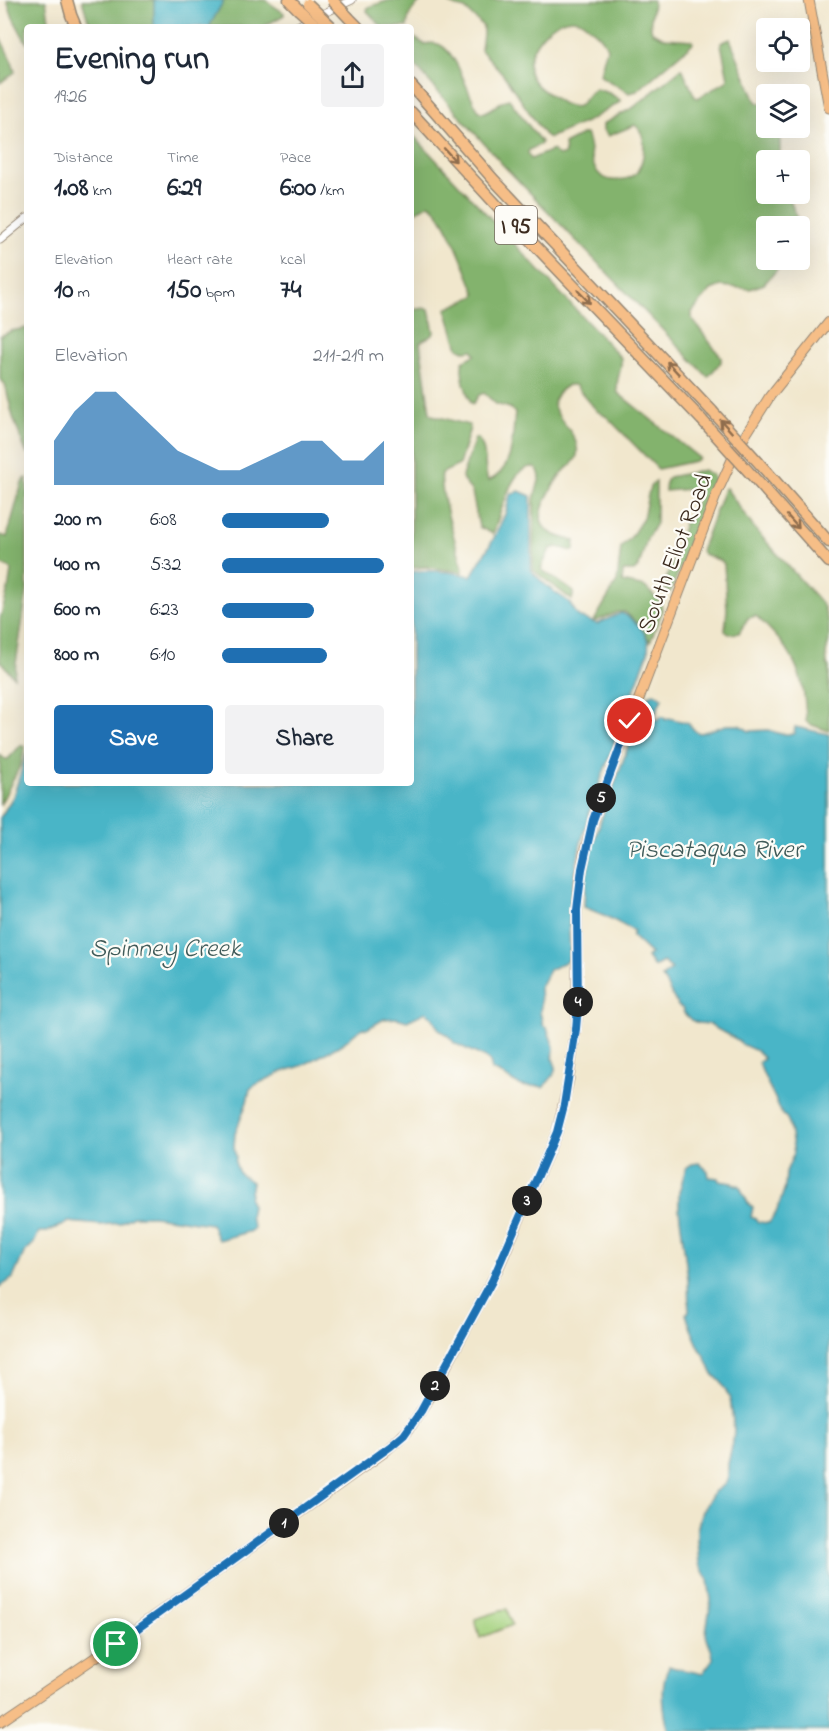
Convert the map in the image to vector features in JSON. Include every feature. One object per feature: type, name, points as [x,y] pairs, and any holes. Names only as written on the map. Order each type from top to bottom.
[{"type":"highway","points":[[67,0],[75,24]]},
{"type":"highway","points":[[289,0],[303,4],[327,24]]},
{"type":"highway","points":[[332,0],[355,24]]},
{"type":"highway","points":[[303,4],[316,24]]},
{"type":"highway","name":"I 95","points":[[414,88],[494,180],[712,411],[829,542]]},
{"type":"highway","name":"I 95","points":[[414,114],[503,212],[702,420],[829,562]]},
{"type":"main road","points":[[809,0],[829,108]]},
{"type":"main road","name":"South Eliot Road","points":[[0,1722],[135,1630],[383,1453],[404,1435],[418,1416],[498,1269],[548,1155],[558,1126],[569,1079],[576,1029],[578,898],[593,820],[730,463],[770,396],[829,322]]},
{"type":"street","points":[[301,24],[352,0]]},
{"type":"street","points":[[0,240],[24,220]]},
{"type":"green space","points":[[7,0],[46,0],[50,24],[24,24],[24,38]]},
{"type":"green space","points":[[82,0],[154,0],[154,24],[90,24]]},
{"type":"green space","points":[[224,0],[265,0],[284,13],[268,24],[211,24]]},
{"type":"green space","points":[[390,0],[424,0],[412,11],[408,24],[379,24],[367,11],[368,7]]},
{"type":"green space","points":[[444,0],[653,0],[652,32],[665,38],[692,40],[693,43],[637,91],[629,93],[600,74],[607,48],[602,38],[593,30],[580,21],[569,19],[551,27],[536,43],[529,62],[530,75],[537,85],[560,102],[571,106],[579,106],[596,89],[609,93],[620,102],[590,120],[549,138],[503,74],[481,50],[483,26],[465,9]]},
{"type":"green space","points":[[0,37],[15,72],[0,83]]},
{"type":"green space","points":[[414,38],[424,44],[440,45],[448,51],[475,104],[482,113],[509,99],[541,142],[529,150],[531,159],[552,150],[559,156],[565,154],[564,144],[586,134],[592,162],[597,171],[607,179],[616,180],[629,178],[637,172],[642,161],[644,147],[642,135],[635,125],[608,136],[603,130],[603,124],[634,107],[681,69],[695,97],[698,98],[727,81],[721,43],[730,39],[756,102],[756,138],[780,138],[780,150],[756,150],[756,204],[791,204],[796,216],[756,216],[756,270],[777,270],[764,284],[750,289],[721,286],[711,290],[692,312],[692,319],[721,357],[721,362],[708,377],[503,165],[414,64]]},
{"type":"green space","points":[[414,136],[621,358],[618,393],[699,458],[695,461],[658,469],[607,417],[597,411],[575,385],[568,385],[557,394],[554,402],[555,410],[573,435],[577,445],[577,455],[574,462],[556,481],[541,515],[545,528],[551,533],[575,541],[573,551],[557,547],[550,549],[541,569],[574,592],[572,600],[533,570],[534,499],[540,477],[536,468],[524,470],[514,480],[493,534],[479,527],[472,492],[463,481],[462,476],[475,438],[483,447],[488,481],[503,469],[510,452],[515,413],[510,408],[496,404],[484,393],[479,395],[473,404],[471,403],[462,376],[462,366],[463,361],[475,355],[473,350],[464,351],[458,348],[446,309],[476,294],[449,231],[436,210],[429,204],[414,212]]},
{"type":"green space","points":[[429,309],[434,332],[420,343],[430,413],[469,425],[470,428],[459,465],[442,473],[443,492],[462,572],[426,567],[414,568],[414,310]]},
{"type":"green space","points":[[24,329],[24,447],[13,417],[5,384],[0,379],[0,336]]},
{"type":"green space","points":[[704,470],[713,476],[715,481],[669,592],[664,585],[678,549],[683,525],[697,499],[691,489],[665,491],[666,480],[669,477]]},
{"type":"green space","points":[[24,480],[24,611],[14,677],[0,661],[0,619],[11,571],[9,567],[0,564],[0,535],[7,537]]},
{"type":"green space","points":[[656,482],[656,523],[647,539],[639,566],[634,571],[623,571],[622,582],[645,587],[661,603],[662,612],[650,642],[641,627],[625,612],[618,612],[594,621],[617,582],[621,547],[631,537],[643,518],[650,486]]},
{"type":"green space","points":[[726,488],[754,528],[823,605],[829,624],[826,654],[829,667],[829,731],[806,721],[803,688],[794,662],[779,639],[756,616],[748,618],[739,633],[729,634],[725,631],[727,609],[724,564],[701,551]]},
{"type":"green space","points":[[21,745],[24,746],[21,764],[0,805],[0,755],[8,759]]},
{"type":"green space","points":[[507,1609],[512,1625],[480,1638],[475,1619]]},
{"type":"water","points":[[154,0],[224,0],[211,24],[154,24]]},
{"type":"water","name":"Spinney Creek","points":[[519,491],[531,496],[531,570],[533,573],[569,602],[578,616],[597,624],[621,613],[629,617],[638,624],[648,644],[648,653],[591,806],[580,847],[572,892],[569,960],[549,970],[540,987],[540,1012],[543,1025],[547,1028],[554,1047],[553,1059],[556,1067],[553,1076],[543,1088],[519,1085],[492,1070],[486,1058],[454,1043],[426,1012],[407,1021],[397,1018],[384,1019],[367,1029],[362,1028],[342,1044],[304,1065],[282,1072],[250,1089],[235,1134],[234,1147],[238,1171],[252,1182],[249,1199],[252,1206],[250,1217],[254,1228],[251,1231],[218,1240],[211,1224],[153,1216],[133,1216],[120,1223],[101,1225],[68,1222],[47,1232],[39,1232],[34,1243],[24,1253],[13,1278],[0,1287],[0,818],[13,797],[24,762],[24,786],[414,786],[414,572],[441,571],[471,576],[493,540],[506,512],[510,495]]},
{"type":"water","name":"Piscataqua River","points":[[654,693],[662,698],[653,719],[658,720],[664,717],[665,720],[669,718],[688,723],[696,732],[701,733],[726,725],[739,725],[749,731],[768,730],[781,734],[794,734],[795,727],[829,734],[829,1731],[669,1731],[665,1716],[663,1689],[669,1666],[702,1674],[713,1659],[706,1632],[711,1600],[708,1580],[699,1564],[697,1530],[702,1511],[714,1492],[724,1485],[728,1478],[734,1430],[730,1398],[721,1382],[712,1373],[686,1314],[689,1311],[688,1279],[679,1210],[679,1192],[686,1168],[699,1163],[708,1171],[709,1177],[739,1185],[748,1203],[753,1207],[751,1217],[758,1222],[769,1223],[776,1213],[785,1187],[786,1172],[794,1153],[789,1123],[782,1115],[761,1069],[759,1062],[764,1059],[757,1051],[741,1044],[710,1024],[691,1020],[678,1006],[662,977],[672,969],[663,962],[654,967],[647,957],[651,954],[632,936],[634,931],[584,907],[587,874],[599,826],[640,714],[647,698]]},
{"type":"route","points":[[116,1644],[391,1446],[409,1429],[430,1396],[498,1269],[557,1132],[569,1079],[576,1029],[578,1006],[577,910],[585,850],[593,820],[630,721]]}]
